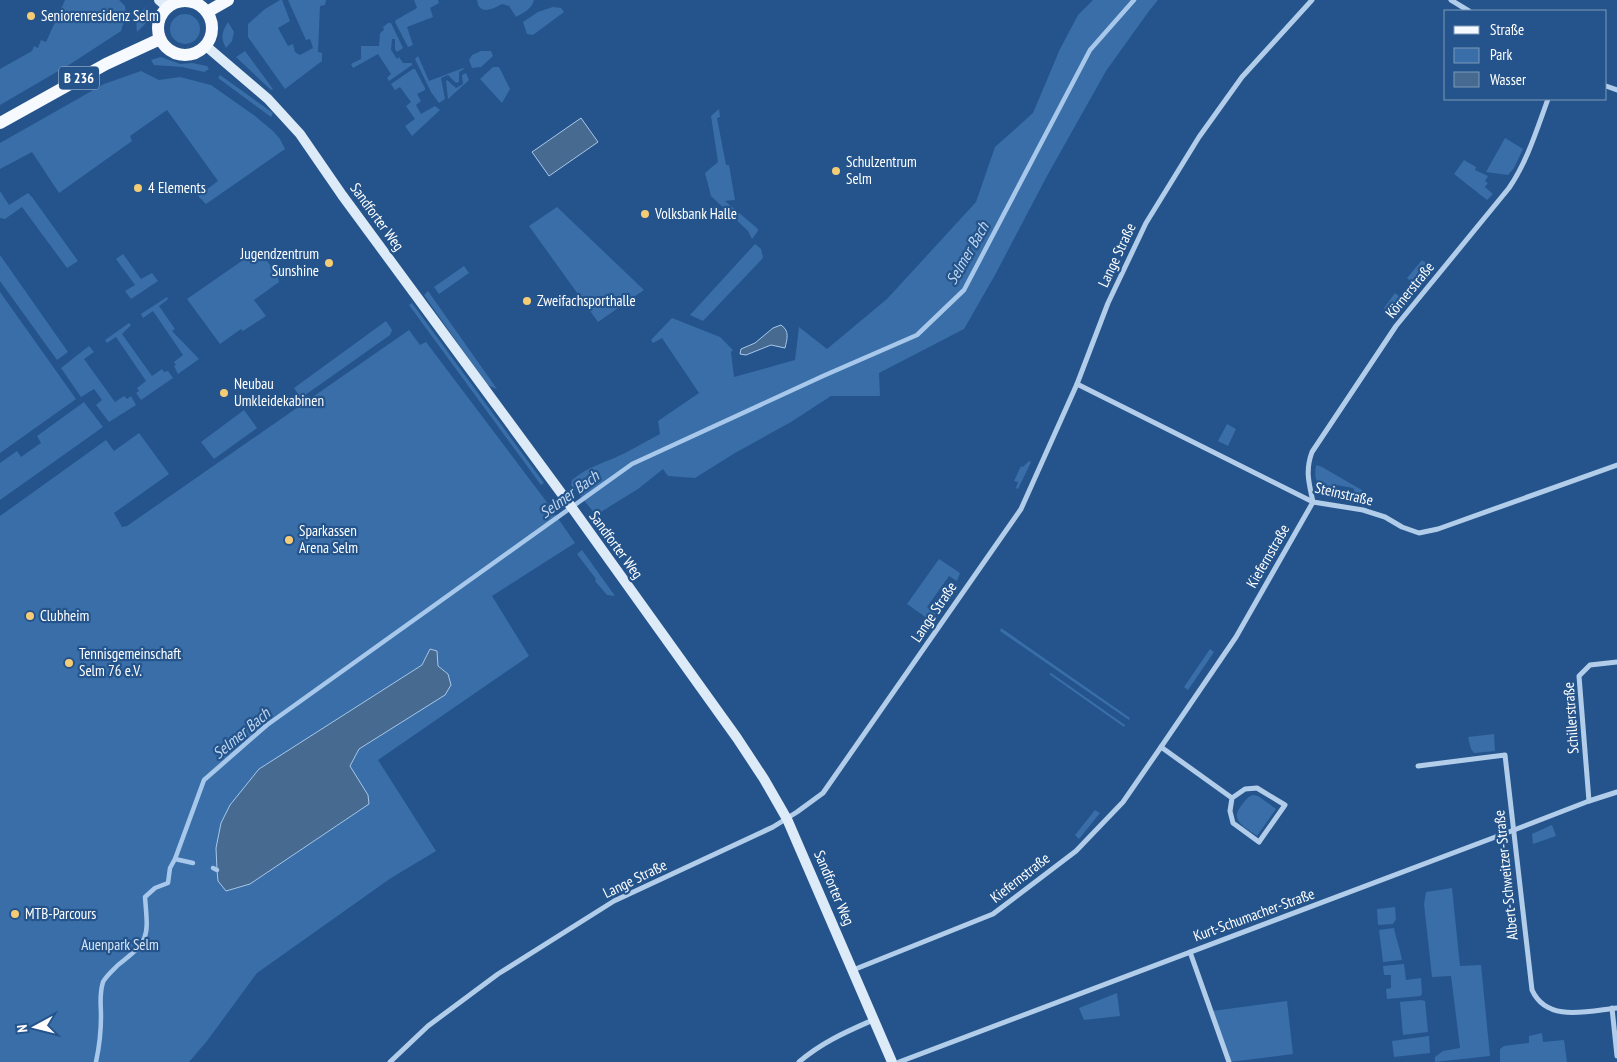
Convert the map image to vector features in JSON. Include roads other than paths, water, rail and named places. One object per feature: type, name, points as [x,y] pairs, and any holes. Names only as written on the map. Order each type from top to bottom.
[{"type":"main road","points":[[184,0],[193,1],[201,5],[207,12],[211,20],[212,29],[206,46],[193,54],[177,54],[164,46],[158,30],[158,22],[162,14],[163,4],[184,0]]},
{"type":"main road","points":[[207,12],[228,0]]},
{"type":"main road","name":"B 236","points":[[0,123],[106,64],[160,39]]},
{"type":"street","name":"Lange Straße","points":[[390,1062],[428,1026],[498,974],[614,901],[787,819],[823,793],[1021,509],[1077,384],[1108,303],[1146,223],[1160,199],[1199,137],[1242,77],[1312,0]]},
{"type":"street","points":[[1451,0],[1467,10]]},
{"type":"street","name":"Sandforter Weg","points":[[206,46],[268,99],[300,134],[737,738],[787,819],[892,1062]]},
{"type":"street","name":"Körnerstraße","points":[[1314,502],[1308,478],[1308,463],[1312,452],[1396,326],[1516,178],[1548,100]]},
{"type":"street","name":"Steinstraße","points":[[1077,384],[1314,502],[1363,510],[1385,517],[1402,527],[1419,533],[1438,529],[1617,466]]},
{"type":"street","name":"Kiefernstraße","points":[[852,970],[993,914],[1076,851],[1124,802],[1162,747],[1236,637],[1314,502]]},
{"type":"street","name":"Schillerstraße","points":[[1590,800],[1579,676],[1590,665],[1617,662]]},
{"type":"street","points":[[1162,747],[1232,798]]},
{"type":"street","name":"Albert-Schweitzer-Straße","points":[[1418,766],[1505,755],[1530,977],[1535,997],[1541,1003],[1557,1012],[1614,1008],[1617,1056]]},
{"type":"street","points":[[1257,788],[1285,805],[1259,842],[1233,823],[1230,811],[1232,798],[1246,789],[1257,788]]},
{"type":"street","name":"Kurt-Schumacher-Straße","points":[[899,1062],[1590,800],[1617,792]]},
{"type":"street","points":[[1190,952],[1229,1062]]},
{"type":"street","points":[[800,1062],[835,1036],[873,1020]]},
{"type":"water","points":[[581,118],[598,142],[549,176],[532,152]]},
{"type":"water","points":[[781,325],[787,333],[785,348],[771,345],[746,355],[740,354],[741,349],[755,343],[773,328]]},
{"type":"water","points":[[430,649],[437,651],[438,666],[448,674],[451,685],[445,695],[359,749],[350,766],[368,795],[369,804],[250,884],[226,891],[218,881],[217,870],[216,848],[221,823],[230,805],[259,769],[422,665]]},
{"type":"waterway","name":"Selmer Bach","points":[[96,1062],[99,1045],[103,982],[142,943],[147,921],[145,897],[155,888],[168,883],[170,868],[204,780],[267,725],[632,464],[917,335],[964,290],[1090,50],[1134,0]]},
{"type":"waterway","points":[[175,859],[193,863]]},
{"type":"waterway","points":[[213,868],[217,870]]},
{"type":"place","name":"Seniorenresidenz Selm","points":[[31,16]]},
{"type":"place","name":"Schulzentrum Selm","points":[[836,171]]},
{"type":"place","name":"4 Elements","points":[[138,188]]},
{"type":"place","name":"Volksbank Halle","points":[[645,214]]},
{"type":"place","name":"Jugendzentrum Sunshine","points":[[329,263]]},
{"type":"place","name":"Zweifachsporthalle","points":[[527,301]]},
{"type":"place","name":"Neubau Umkleidekabinen","points":[[224,393]]},
{"type":"place","name":"Sparkassen Arena Selm","points":[[289,540]]},
{"type":"place","name":"Clubheim","points":[[30,616]]},
{"type":"place","name":"Tennisgemeinschaft Selm 76 e.V.","points":[[69,663]]},
{"type":"place","name":"MTB-Parcours","points":[[15,914]]},
{"type":"park label","name":"Auenpark Selm","points":[[120,945]]}]
